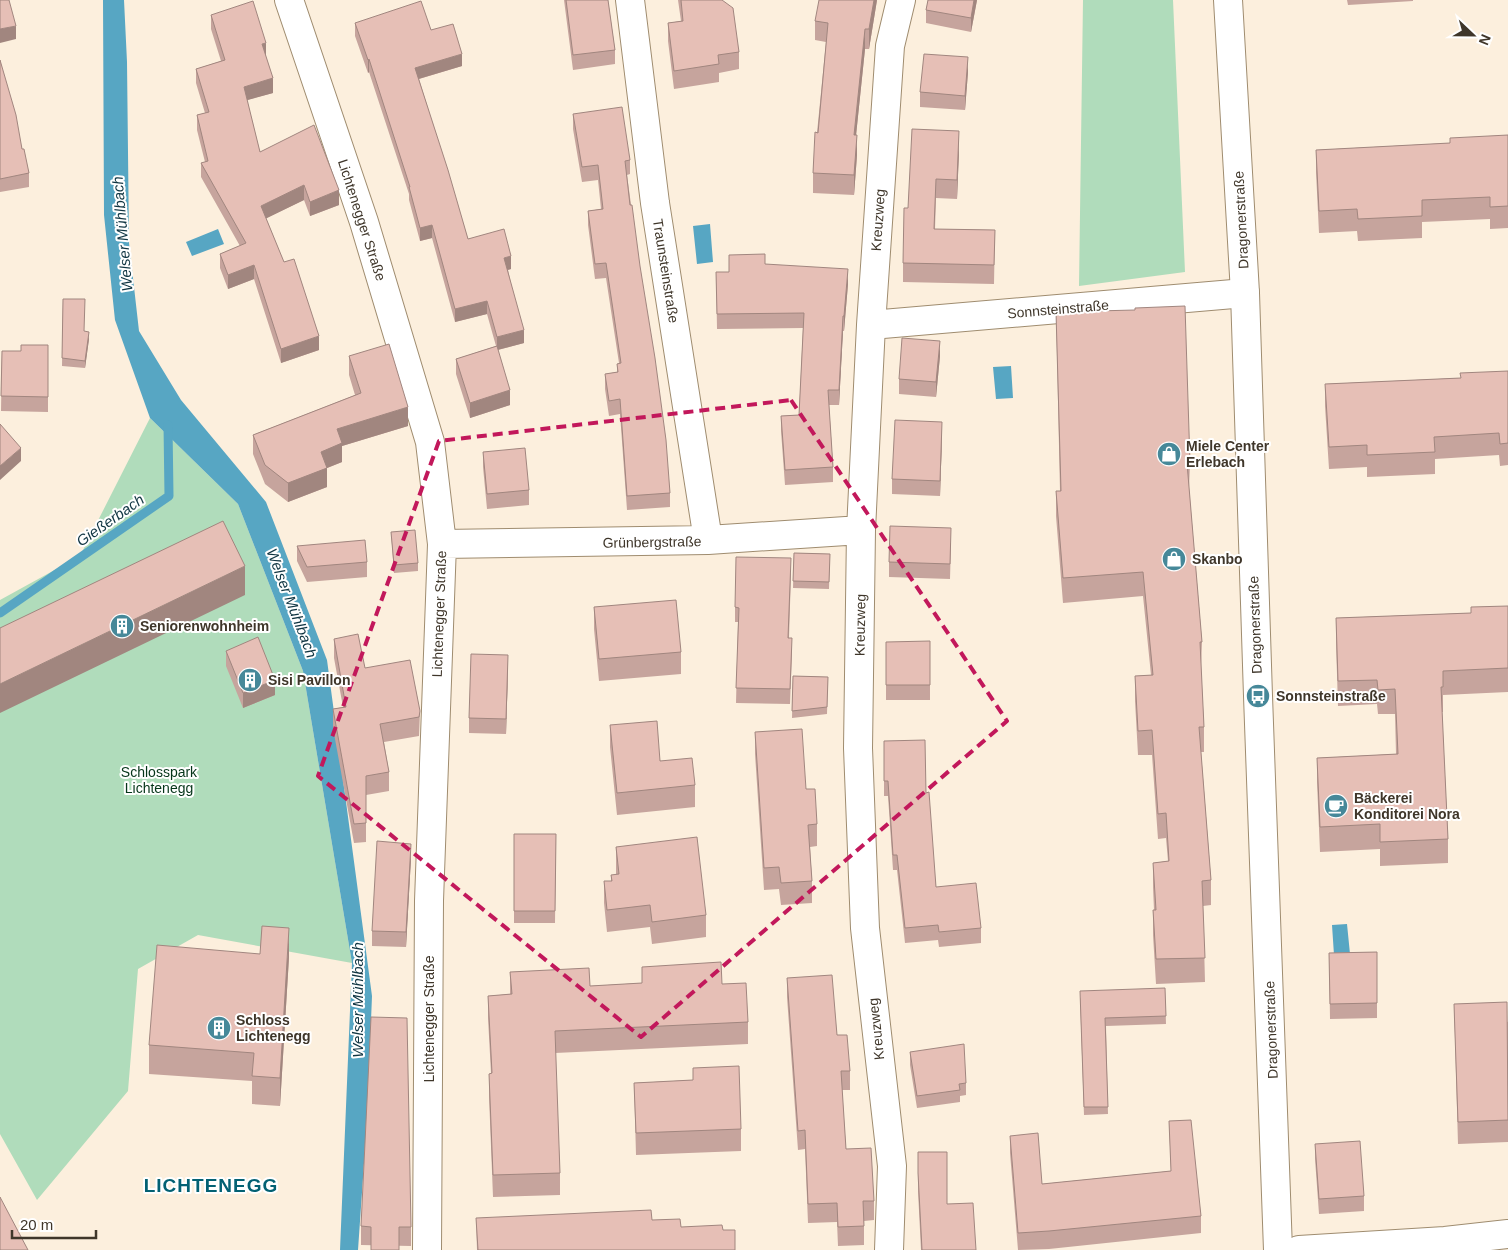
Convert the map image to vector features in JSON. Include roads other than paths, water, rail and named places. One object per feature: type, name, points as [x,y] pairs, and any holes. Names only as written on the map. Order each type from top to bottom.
[{"type":"street","name":"Lichtenegger Straße","points":[[289,0],[364,222],[430,442],[442,544],[430,902],[427,1250]]},
{"type":"street","name":"Traunsteinstraße","points":[[630,0],[656,203],[708,540]]},
{"type":"street","name":"Kreuzweg","points":[[889,1250],[892,1166],[865,928],[858,748],[861,530],[871,325],[890,46],[901,0]]},
{"type":"street","name":"Dragonerstraße","points":[[1228,0],[1245,293],[1257,686],[1278,1250]]},
{"type":"street","name":"Sonnsteinstraße","points":[[871,325],[1245,293]]},
{"type":"street","name":"Grünbergstraße","points":[[442,544],[708,540],[861,530]]},
{"type":"street","points":[[1299,1250],[1445,1241],[1508,1234]]},
{"type":"water","name":"Welser Mühlbach","points":[[103,0],[124,0],[127,62],[129,243],[139,331],[181,400],[266,502],[327,660],[372,996],[367,1120],[358,1250],[340,1250],[352,963],[303,671],[238,504],[150,418],[115,320],[104,215]]},
{"type":"water","points":[[710,224],[713,262],[697,264],[693,226]]},
{"type":"water","points":[[218,229],[224,244],[192,256],[186,242]]},
{"type":"water","points":[[1011,366],[1013,398],[996,399],[993,367]]},
{"type":"water","points":[[1347,924],[1350,954],[1334,955],[1332,925]]},
{"type":"waterway","name":"Gießerbach","points":[[0,613],[169,496],[168,425]]},
{"type":"place","name":"Miele Center Erlebach","points":[[1169,454]]},
{"type":"place","name":"Skanbo","points":[[1174,559]]},
{"type":"place","name":"Seniorenwohnheim","points":[[122,626]]},
{"type":"place","name":"Sisi Pavillon","points":[[250,680]]},
{"type":"place","name":"Sonnsteinstraße","points":[[1258,696]]},
{"type":"place","name":"Bäckerei Konditorei Nora","points":[[1336,806]]},
{"type":"place","name":"Schloss Lichtenegg","points":[[219,1028]]},
{"type":"district","name":"LICHTENEGG","points":[[211,1185]]},
{"type":"park label","name":"Schlosspark Lichtenegg","points":[[159,780]]}]
